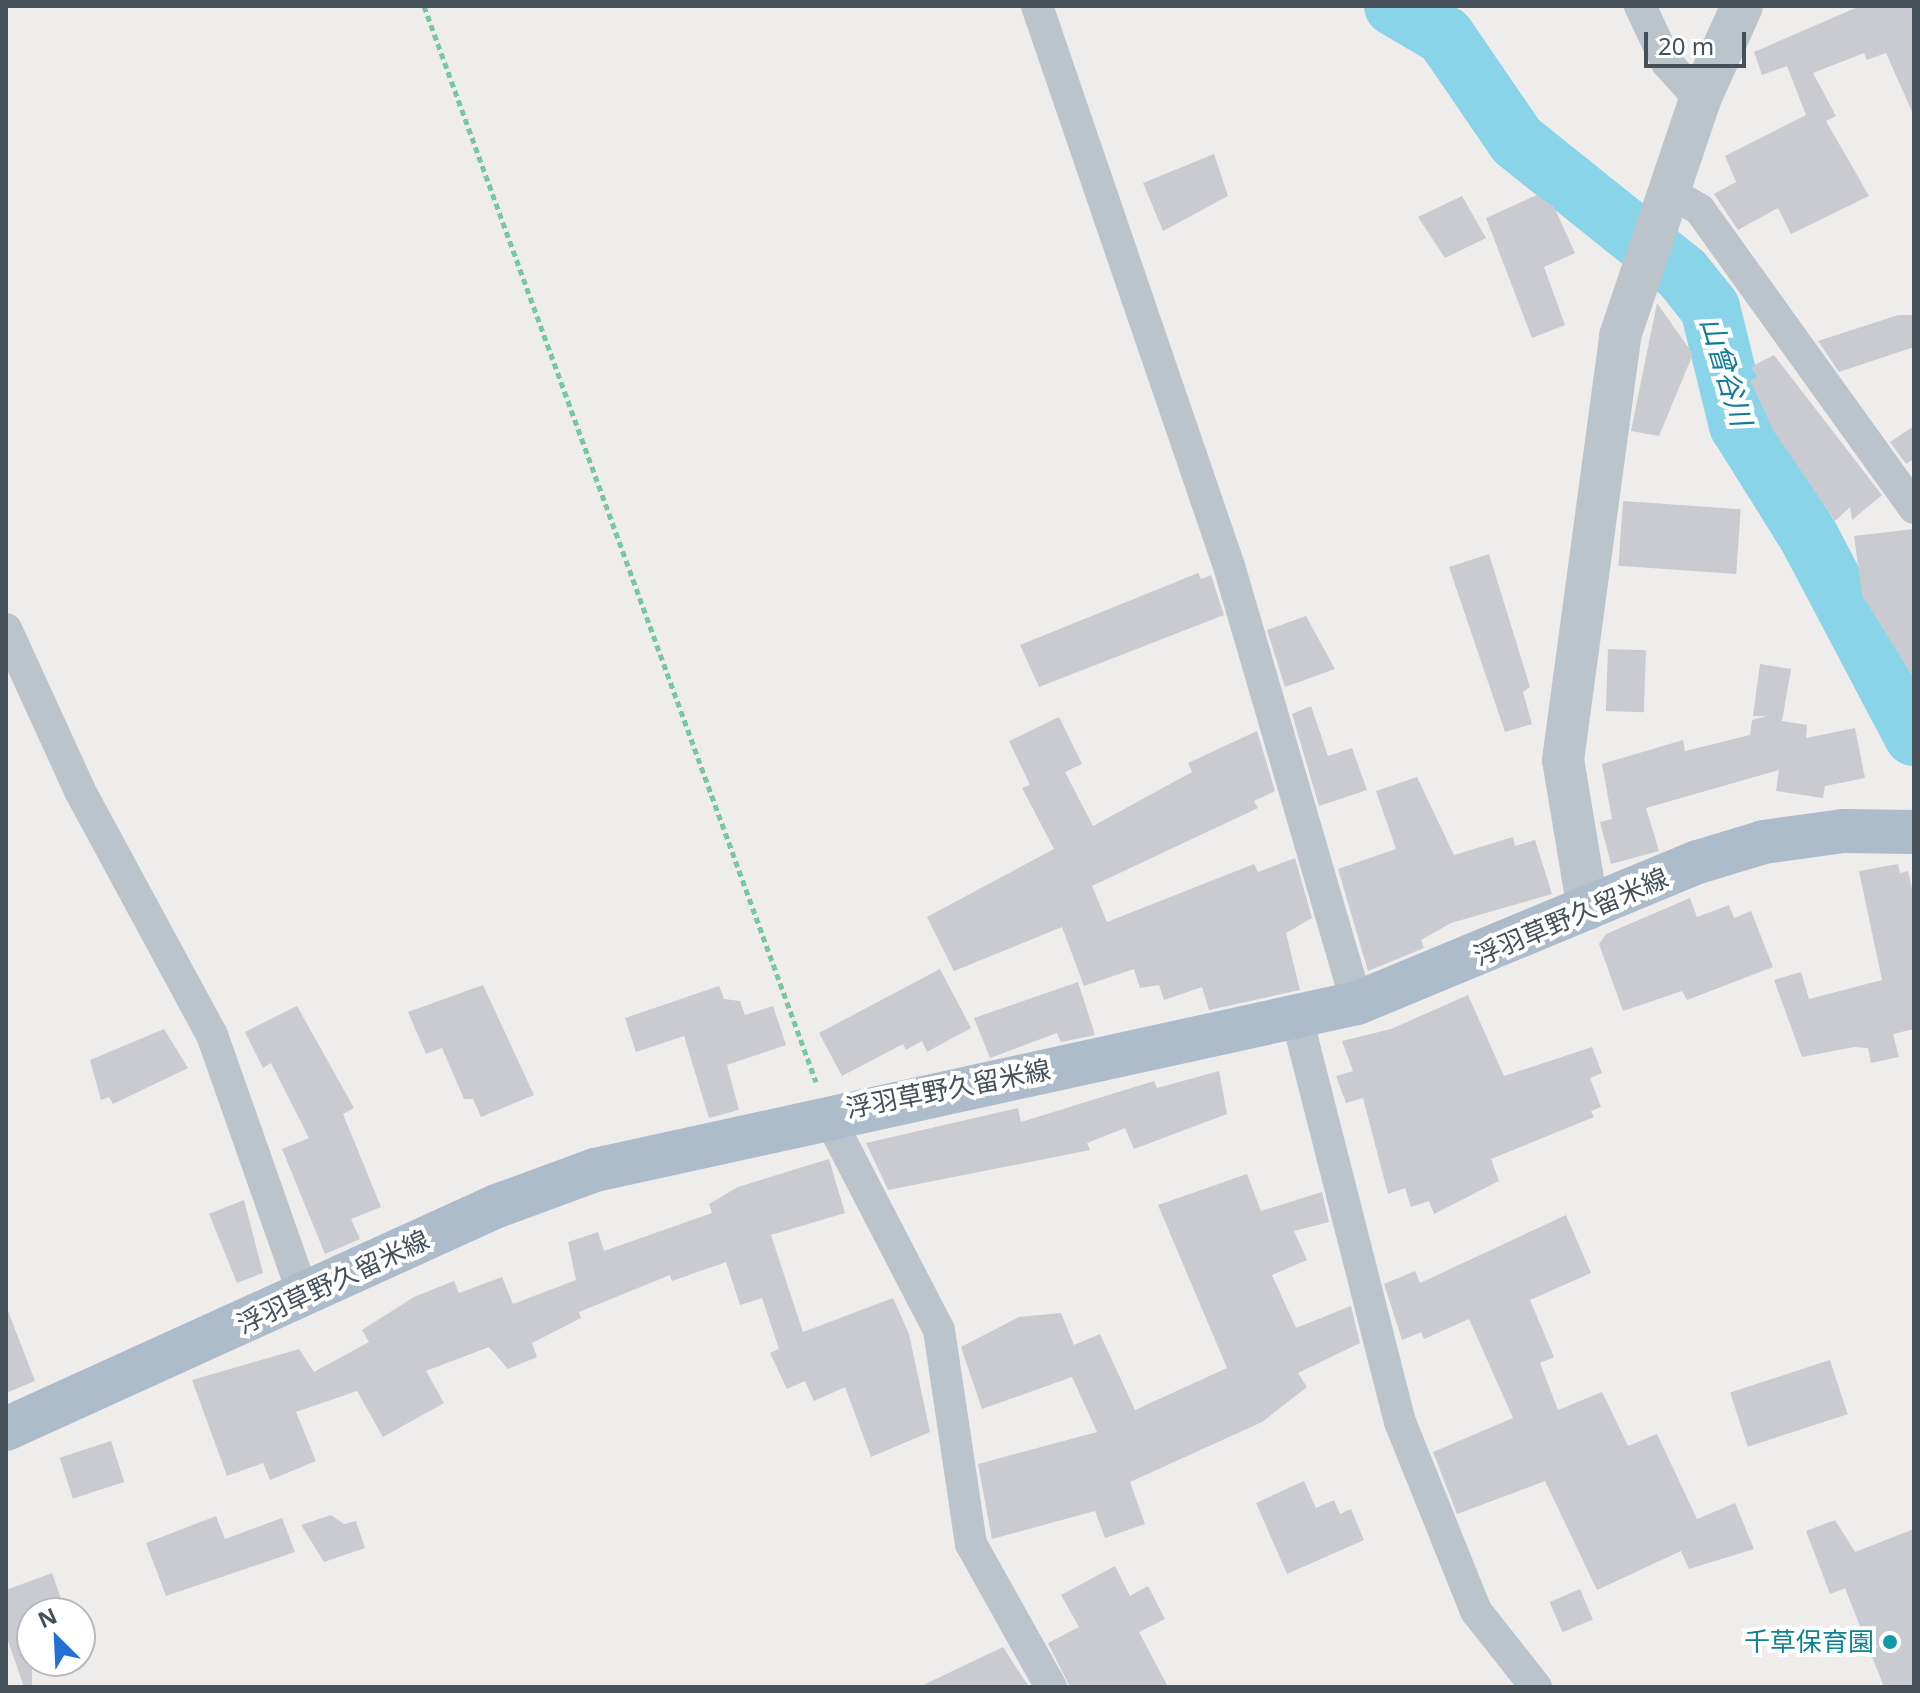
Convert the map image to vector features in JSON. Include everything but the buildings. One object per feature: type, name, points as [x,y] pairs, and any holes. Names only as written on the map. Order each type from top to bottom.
[{"type":"main road","name":"浮羽草野久留米線","points":[[6,1429],[595,1170],[827,1114],[1357,1003],[1588,909],[1764,842],[1843,831],[1914,832]]},
{"type":"street","points":[[1037,6],[1229,566],[1357,1003]]},
{"type":"street","points":[[1640,6],[1667,63],[1700,99]]},
{"type":"street","points":[[1588,909],[1563,760],[1585,631],[1607,410],[1639,266],[1700,99],[1742,6]]},
{"type":"street","points":[[1660,208],[1700,210],[1914,508]]},
{"type":"street","points":[[6,629],[80,791],[212,1035],[304,1296]]},
{"type":"street","points":[[1297,1018],[1400,1422],[1476,1611],[1536,1687]]},
{"type":"street","points":[[827,1114],[939,1330],[971,1544],[1051,1687]]},
{"type":"path","points":[[424,6],[667,657],[827,1114]]},
{"type":"waterway","name":"山曾谷川","points":[[1394,6],[1445,36],[1517,141],[1682,273],[1710,308],[1739,425],[1809,537],[1914,736]]},
{"type":"place","name":"千草保育園","points":[[1890,1642]]}]
